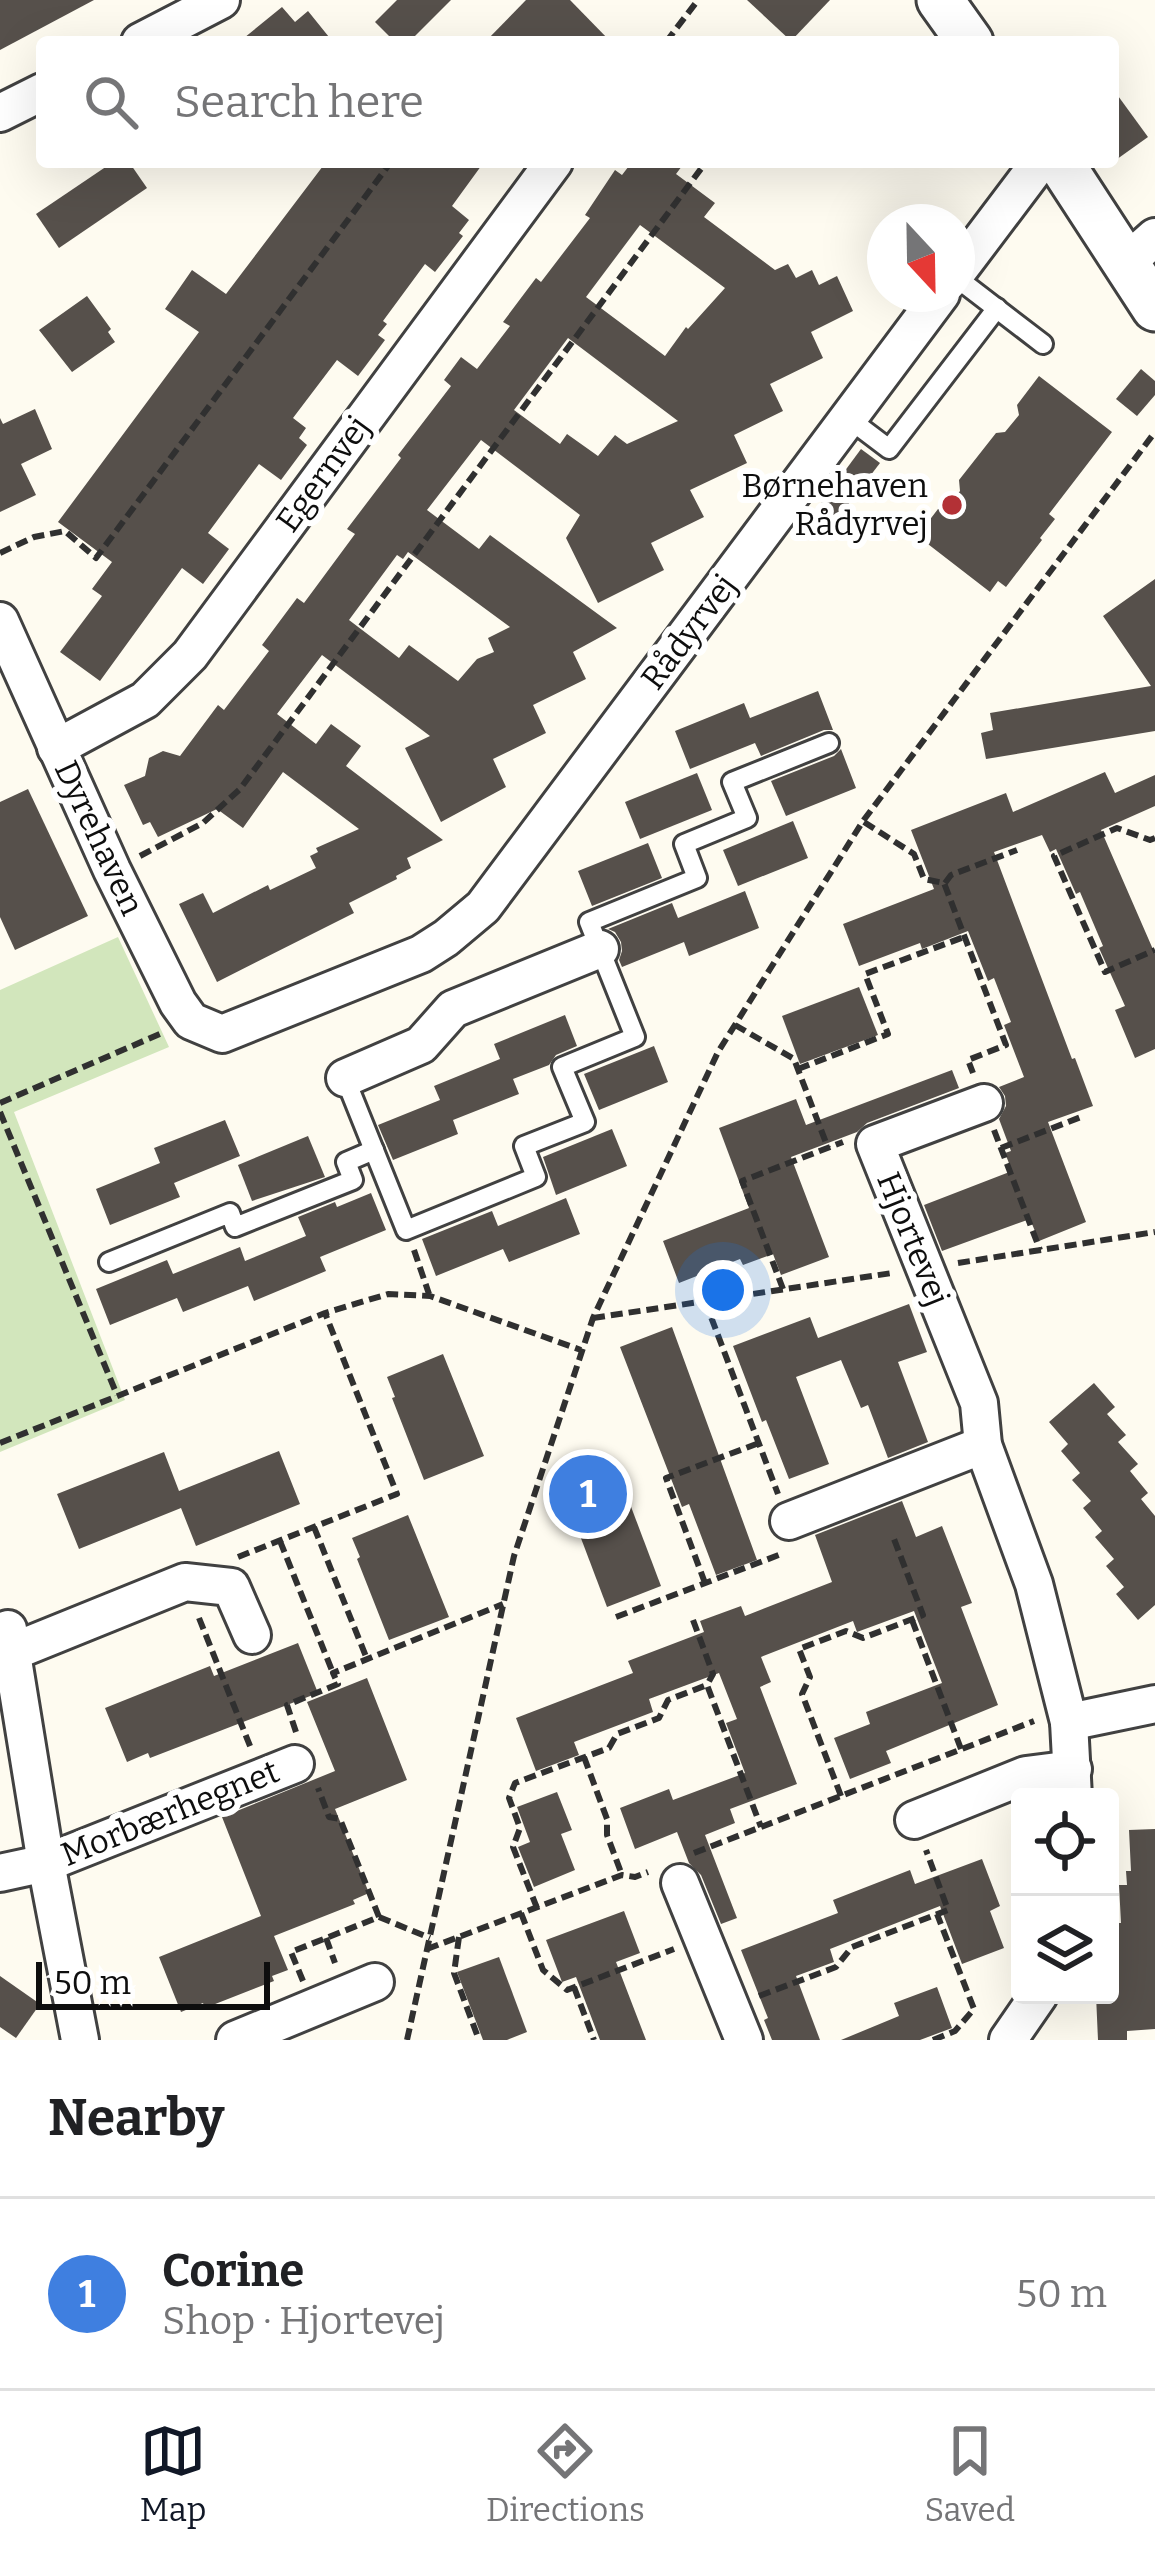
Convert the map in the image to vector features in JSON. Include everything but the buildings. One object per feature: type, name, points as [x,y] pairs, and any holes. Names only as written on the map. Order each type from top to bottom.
[{"type":"street","points":[[150,24],[221,0]]},
{"type":"street","points":[[940,0],[966,36]]},
{"type":"street","points":[[0,113],[36,95]]},
{"type":"street","name":"Egernvej","points":[[56,748],[145,700],[190,655],[550,168]]},
{"type":"street","points":[[975,250],[1036,168]]},
{"type":"street","points":[[1066,168],[1141,250],[1155,308]]},
{"type":"street","name":"Rådyrvej","points":[[206,1027],[421,954],[483,907],[928,312]]},
{"type":"street","name":"Dyrehaven","points":[[0,621],[112,870],[178,1003],[206,1027]]},
{"type":"street","points":[[345,1078],[421,1045],[453,1009],[600,949]]},
{"type":"street","points":[[421,954],[453,1009]]},
{"type":"street","name":"Hjortevej","points":[[914,1820],[1026,1775],[1073,1783],[1067,1715],[1034,1584],[983,1445],[979,1403],[875,1144],[984,1103]]},
{"type":"street","points":[[789,1521],[983,1445]]},
{"type":"street","points":[[185,1582],[231,1587],[252,1635]]},
{"type":"street","name":"Morbærhegnet","points":[[80,2040],[9,1658],[185,1582]]},
{"type":"street","points":[[1067,1715],[1155,1704]]},
{"type":"street","name":"Morbærhegnet","points":[[0,1873],[46,1862],[288,1768]]},
{"type":"street","points":[[674,1869],[737,2023]]},
{"type":"street","points":[[235,2040],[375,1982]]},
{"type":"street","points":[[1008,2040],[1033,2004]]},
{"type":"lane","points":[[975,290],[1043,344]]},
{"type":"lane","points":[[848,418],[889,449],[997,308]]},
{"type":"lane","points":[[345,1078],[406,1230],[536,1177],[524,1146],[585,1122],[562,1066],[635,1037],[589,922],[698,878],[684,844],[746,818],[732,782],[829,743]]},
{"type":"lane","points":[[109,1262],[230,1213],[235,1227],[353,1180],[346,1162],[374,1150]]},
{"type":"path","points":[[671,36],[698,0]]},
{"type":"path","points":[[0,553],[34,537],[64,531],[96,558],[387,168]]},
{"type":"path","points":[[112,870],[202,823],[240,789],[702,168]]},
{"type":"path","points":[[407,2040],[514,1556],[592,1318],[718,1052],[862,821],[1155,432]]},
{"type":"path","points":[[862,821],[914,854],[925,879],[944,884]]},
{"type":"path","points":[[1155,853],[1152,839],[1118,828],[1054,856],[1105,972],[1155,950]]},
{"type":"path","points":[[944,884],[951,875],[1016,850]]},
{"type":"path","points":[[944,884],[1006,1046],[968,1060],[1040,1250]]},
{"type":"path","points":[[798,1069],[888,1034],[865,974],[964,937]]},
{"type":"path","points":[[735,1025],[794,1059],[828,1148]]},
{"type":"path","points":[[0,1102],[206,1027]]},
{"type":"path","points":[[0,1112],[117,1395]]},
{"type":"path","points":[[1001,1148],[1081,1118]]},
{"type":"path","points":[[784,1289],[742,1180],[848,1140],[875,1144]]},
{"type":"path","points":[[406,1230],[430,1295]]},
{"type":"path","points":[[592,1318],[1155,1232]]},
{"type":"path","points":[[0,1443],[325,1313],[388,1294],[430,1295],[581,1349]]},
{"type":"path","points":[[616,1617],[799,1547],[705,1301]]},
{"type":"path","points":[[325,1313],[397,1494],[185,1582],[288,1768],[329,1817],[340,1819],[380,1917]]},
{"type":"path","points":[[705,1582],[666,1478],[759,1443]]},
{"type":"path","points":[[314,1527],[367,1659]]},
{"type":"path","points":[[841,1796],[802,1694],[810,1677],[799,1649],[846,1631],[863,1639],[923,1615],[894,1539]]},
{"type":"path","points":[[280,1540],[338,1684],[287,1705],[288,1768]]},
{"type":"path","points":[[333,1672],[503,1604]]},
{"type":"path","points":[[537,1908],[514,1847],[520,1828],[509,1798],[515,1784],[609,1748],[617,1734],[659,1718],[668,1700],[707,1685],[713,1674],[693,1619]]},
{"type":"path","points":[[912,1620],[961,1749]]},
{"type":"path","points":[[707,1685],[761,1827]]},
{"type":"path","points":[[427,1949],[622,1875],[674,1869],[761,1827],[896,1774],[1067,1715]]},
{"type":"path","points":[[584,1757],[608,1819],[607,1834],[622,1875]]},
{"type":"path","points":[[737,2023],[836,1966],[852,1947],[949,1910],[896,1774]]},
{"type":"path","points":[[521,1913],[543,1970],[567,1990],[702,1938]]},
{"type":"path","points":[[933,2040],[955,2031],[974,2009],[937,1914]]},
{"type":"path","points":[[313,2008],[291,1952],[380,1917],[430,1938]]},
{"type":"path","points":[[459,1937],[454,1973],[479,2040]]},
{"type":"path","points":[[574,1987],[594,2040]]},
{"type":"green space","points":[[118,937],[169,1047],[14,1112],[125,1400],[0,1452],[0,990]]},
{"type":"place","name":"Børnehaven Rådyrvej","points":[[952,505]]},
{"type":"place","name":"Corine","points":[[588,1494]]}]
